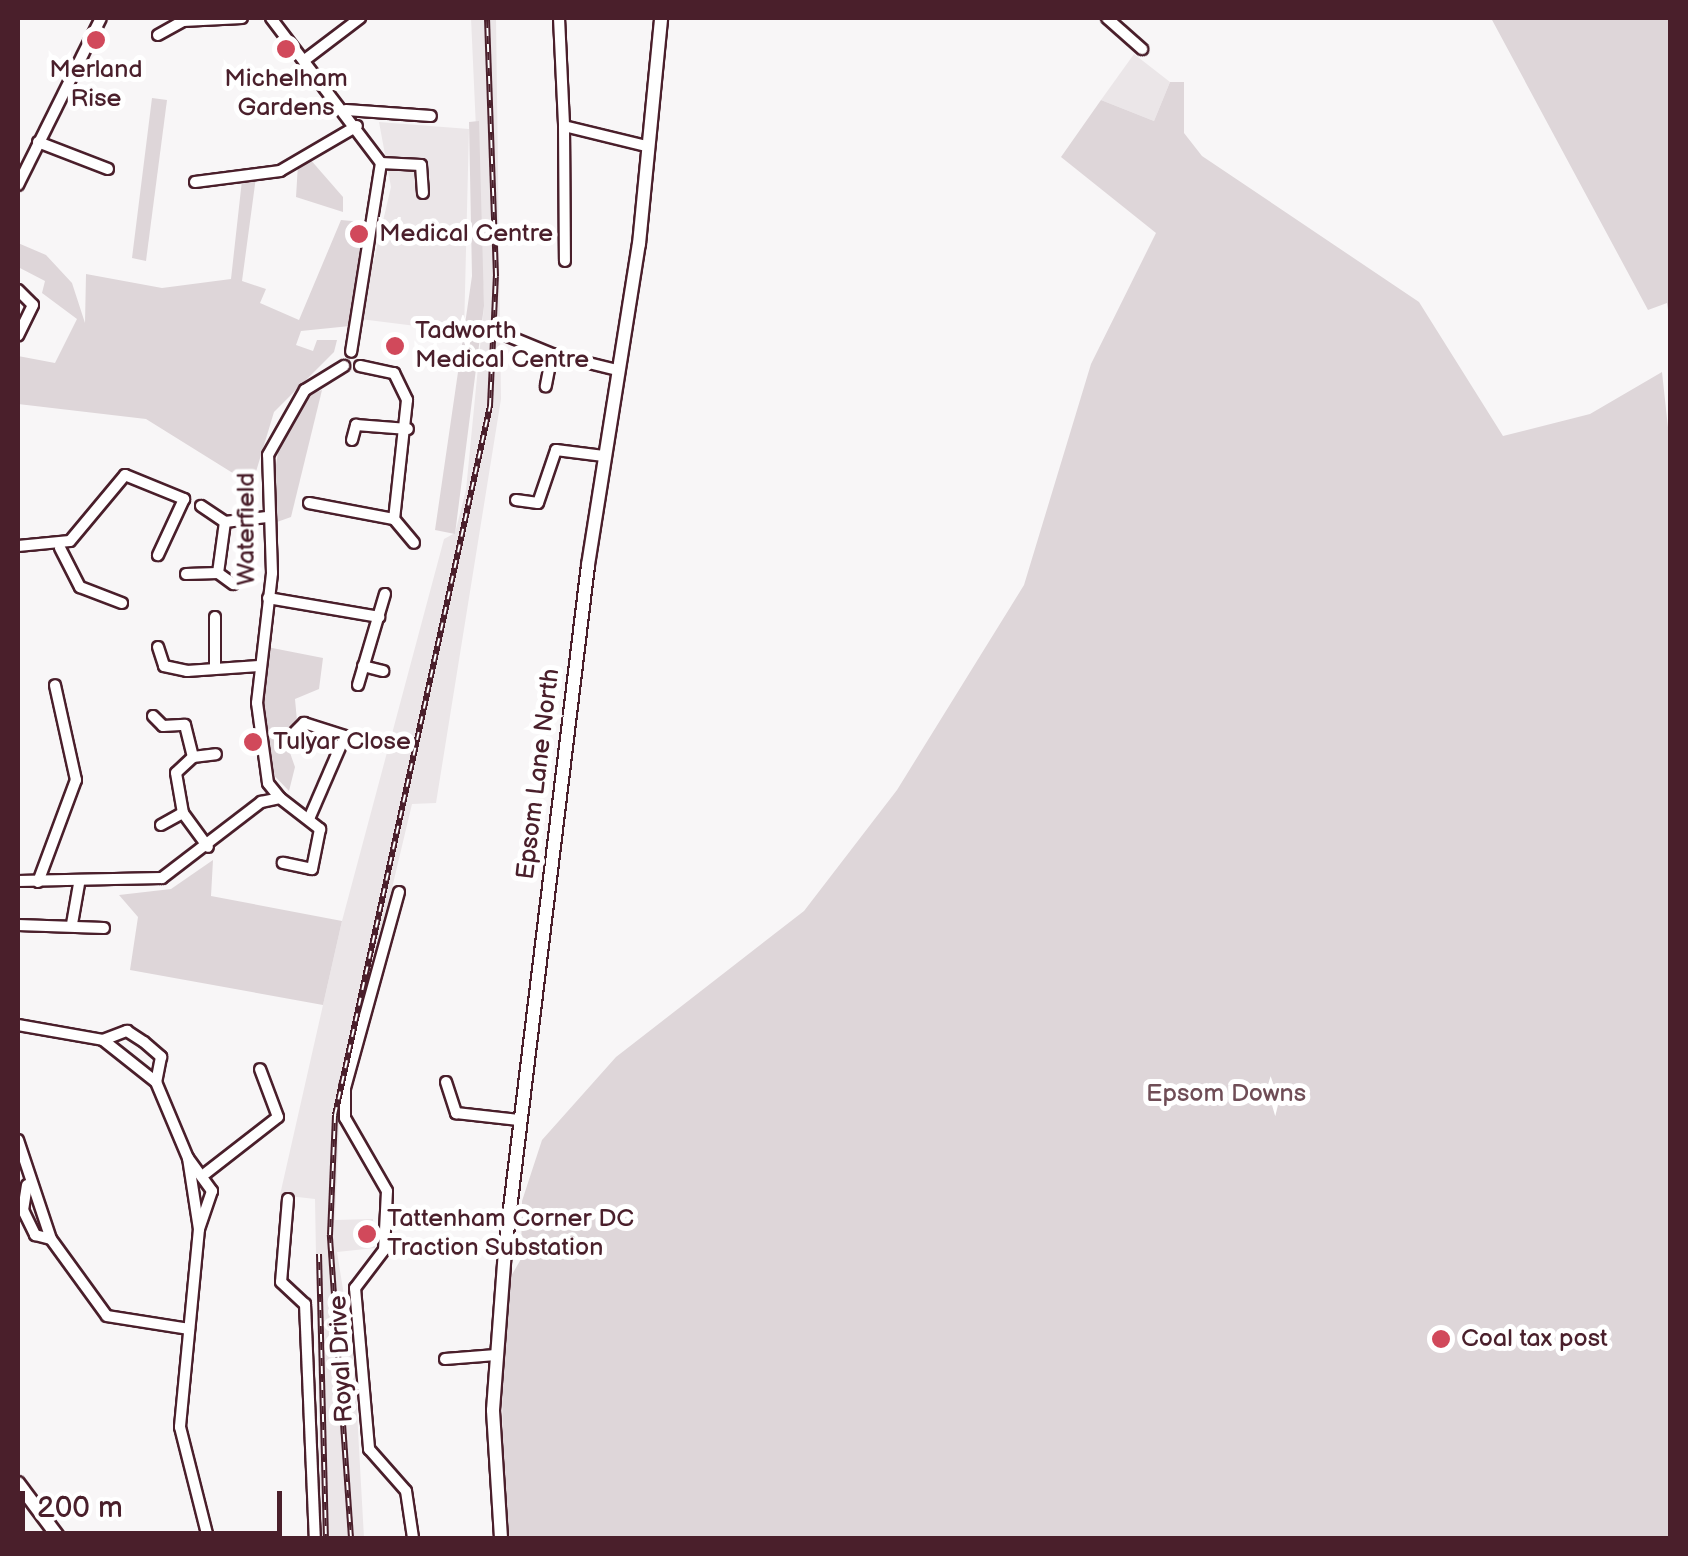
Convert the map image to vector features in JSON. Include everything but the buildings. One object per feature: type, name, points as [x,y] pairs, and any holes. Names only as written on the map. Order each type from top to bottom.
[{"type":"main road","name":"Epsom Lane North","points":[[501,1538],[496,1354],[519,1120],[660,18]]},
{"type":"main road","points":[[18,1483],[58,1538]]},
{"type":"street","points":[[18,185],[102,18]]},
{"type":"street","points":[[158,35],[183,21],[242,18]]},
{"type":"street","points":[[271,18],[346,110],[381,163],[351,352],[344,366],[394,374],[408,429],[394,519]]},
{"type":"street","points":[[306,59],[360,18]]},
{"type":"street","points":[[559,18],[565,261]]},
{"type":"street","points":[[1107,18],[1142,50]]},
{"type":"street","points":[[346,110],[431,116]]},
{"type":"street","points":[[195,182],[280,171],[356,126]]},
{"type":"street","points":[[564,126],[646,146]]},
{"type":"street","points":[[38,142],[108,170]]},
{"type":"street","points":[[381,163],[421,165],[424,193]]},
{"type":"street","points":[[18,290],[33,305],[18,336]]},
{"type":"street","points":[[508,336],[552,354],[617,370]]},
{"type":"street","points":[[351,352],[360,366]]},
{"type":"street","points":[[546,386],[552,354]]},
{"type":"street","name":"Waterfield","points":[[268,783],[259,666],[268,598],[268,517],[275,434],[304,390],[344,366]]},
{"type":"street","points":[[352,440],[356,425],[408,429]]},
{"type":"street","points":[[516,500],[538,503],[556,450],[604,456]]},
{"type":"street","points":[[60,548],[125,475],[184,499],[158,555]]},
{"type":"street","points":[[309,503],[394,519],[414,543]]},
{"type":"street","points":[[202,506],[225,522],[268,517]]},
{"type":"street","points":[[218,573],[225,522]]},
{"type":"street","points":[[18,546],[60,548]]},
{"type":"street","points":[[60,548],[80,587],[122,604]]},
{"type":"street","points":[[186,574],[218,573],[233,584]]},
{"type":"street","points":[[358,685],[386,594]]},
{"type":"street","points":[[268,598],[379,618]]},
{"type":"street","points":[[214,617],[215,668]]},
{"type":"street","points":[[158,647],[164,666],[259,666]]},
{"type":"street","points":[[363,666],[383,671]]},
{"type":"street","points":[[38,882],[76,780],[55,686]]},
{"type":"street","points":[[60,710],[74,707]]},
{"type":"street","points":[[154,716],[163,726],[185,724],[193,757]]},
{"type":"street","points":[[295,732],[304,723],[366,743]]},
{"type":"street","points":[[309,819],[345,736]]},
{"type":"street","points":[[208,847],[182,813],[176,772],[193,757],[216,754]]},
{"type":"street","points":[[268,783],[280,798],[320,829],[312,869],[283,863]]},
{"type":"street","points":[[261,802],[268,783]]},
{"type":"street","points":[[18,881],[140,884],[208,847],[261,802],[280,798]]},
{"type":"street","points":[[161,825],[182,813]]},
{"type":"street","points":[[72,924],[79,884]]},
{"type":"street","name":"Royal Drive","points":[[399,892],[345,1118],[387,1191],[384,1250],[355,1288],[369,1449],[406,1492],[414,1538]]},
{"type":"street","points":[[18,925],[104,928]]},
{"type":"street","points":[[18,1024],[103,1040],[156,1082],[188,1158],[200,1229],[182,1447],[208,1538]]},
{"type":"street","points":[[103,1040],[127,1031],[144,1042],[161,1057],[156,1082]]},
{"type":"street","points":[[206,1173],[278,1117],[260,1068]]},
{"type":"street","points":[[446,1082],[456,1114],[519,1120]]},
{"type":"street","points":[[18,1140],[27,1184],[22,1210],[35,1235],[51,1240],[107,1316],[189,1329]]},
{"type":"street","points":[[188,1158],[206,1173],[210,1209],[200,1229]]},
{"type":"street","points":[[288,1199],[281,1282],[305,1304],[308,1419],[299,1426],[309,1433],[316,1538]]},
{"type":"street","points":[[445,1359],[496,1354]]},
{"type":"shaded area","points":[[471,18],[496,18],[501,399],[436,803],[412,804],[340,1107],[335,1220],[373,1219],[375,1248],[337,1252],[354,1358],[364,1538],[321,1538],[315,1199],[280,1195],[342,921],[444,539],[455,533],[466,490],[484,306]]},
{"type":"shaded area","points":[[1134,54],[1170,82],[1154,121],[1101,100]]},
{"type":"shaded area","points":[[379,122],[469,129],[464,332],[360,319],[391,187]]},
{"type":"green space","points":[[1491,18],[1670,18],[1670,326],[1667,303],[1648,310]]},
{"type":"green space","name":"Epsom Downs","points":[[1170,82],[1184,82],[1184,133],[1202,156],[1419,302],[1503,436],[1590,414],[1662,372],[1670,446],[1670,1538],[503,1538],[502,1349],[510,1278],[521,1259],[522,1201],[542,1140],[616,1057],[804,911],[897,790],[1024,585],[1091,364],[1156,233],[1061,157],[1101,100],[1154,121]]},
{"type":"green space","points":[[152,98],[167,100],[146,261],[132,258]]},
{"type":"green space","points":[[479,121],[484,306],[455,534],[435,530],[472,276],[469,122]]},
{"type":"green space","points":[[309,158],[343,197],[343,212],[296,197],[298,164]]},
{"type":"green space","points":[[256,177],[242,281],[266,289],[260,303],[299,320],[341,220],[372,223],[350,326],[301,331],[296,345],[313,351],[317,340],[337,340],[334,352],[274,412],[252,485],[146,419],[18,404],[18,356],[55,363],[77,319],[42,293],[45,281],[18,267],[18,243],[46,255],[72,283],[85,323],[86,274],[162,288],[231,279],[242,180]]},
{"type":"green space","points":[[322,390],[291,517],[277,522],[270,502],[281,434],[306,396]]},
{"type":"green space","points":[[262,646],[323,658],[319,689],[295,699],[297,721],[283,733],[295,767],[289,791],[262,763]]},
{"type":"green space","points":[[213,860],[211,896],[342,921],[323,1005],[130,970],[138,917],[119,895],[171,889]]},
{"type":"railway","points":[[351,1538],[330,1235],[335,1115],[490,406],[496,276],[487,18]]},
{"type":"railway","points":[[319,1254],[326,1538]]},
{"type":"place","name":"Merland Rise","points":[[96,40]]},
{"type":"place","name":"Michelham Gardens","points":[[286,49]]},
{"type":"place","name":"Medical Centre","points":[[359,234]]},
{"type":"place","name":"Tadworth Medical Centre","points":[[395,346]]},
{"type":"place","name":"Tulyar Close","points":[[253,742]]},
{"type":"place","name":"Tattenham Corner DC Traction Substation","points":[[367,1234]]},
{"type":"place","name":"Coal tax post","points":[[1441,1339]]}]
